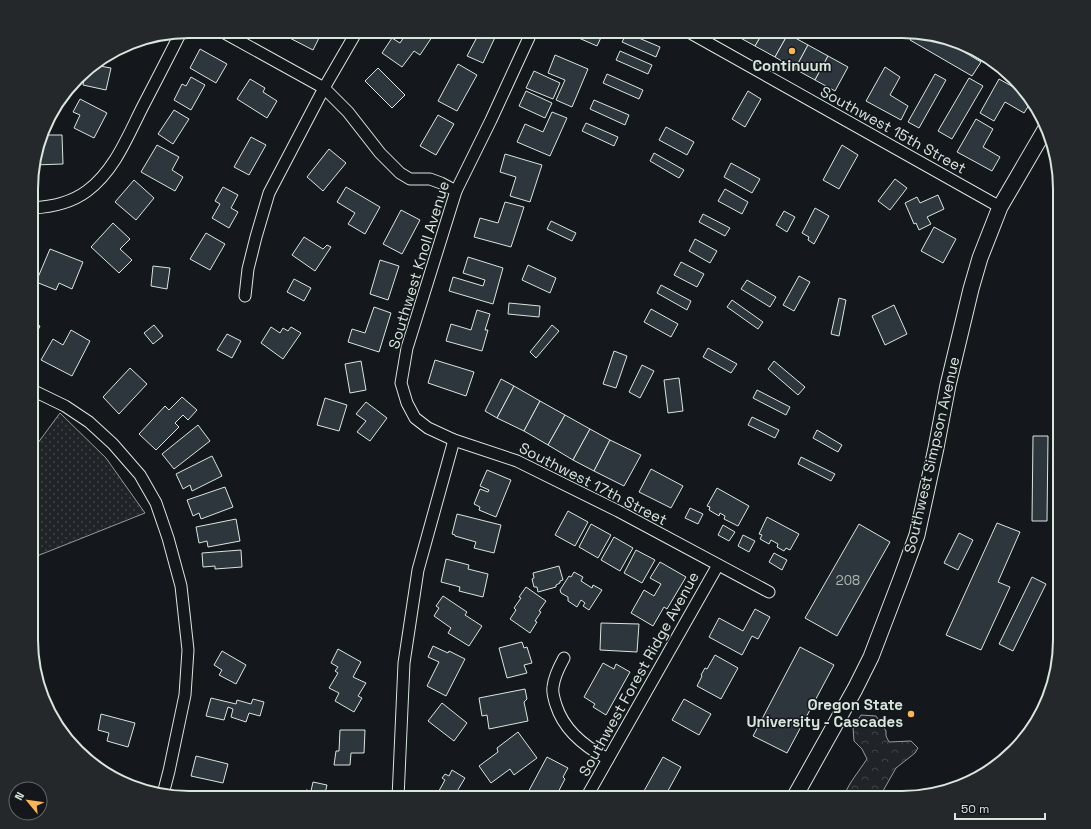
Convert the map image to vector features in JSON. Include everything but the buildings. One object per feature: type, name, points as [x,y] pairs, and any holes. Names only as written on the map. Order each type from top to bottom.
[{"type":"street","points":[[38,208],[64,204],[86,192],[104,175],[120,151],[178,38]]},
{"type":"street","points":[[234,38],[324,88],[348,112],[380,153],[400,173],[410,179],[430,180],[456,190]]},
{"type":"street","points":[[246,296],[248,269],[269,193],[324,88],[353,38]]},
{"type":"street","name":"Southwest Knoll Avenue","points":[[407,403],[402,383],[407,348],[456,190],[491,120],[529,38]]},
{"type":"street","name":"Southwest 15th Street","points":[[699,38],[1000,207]]},
{"type":"street","name":"Southwest Simpson Avenue","points":[[798,791],[855,689],[871,657],[905,570],[917,535],[948,385],[970,289],[980,258],[1000,207],[1043,133]]},
{"type":"street","points":[[38,393],[65,406],[90,422],[114,444],[140,474],[156,503],[168,538],[181,586],[188,650],[185,695],[164,789]]},
{"type":"street","name":"Southwest 17th Street","points":[[407,403],[415,418],[428,428],[454,440],[517,461],[618,511],[768,592]]},
{"type":"street","points":[[398,791],[404,663],[418,570],[454,440]]},
{"type":"street","name":"Southwest Forest Ridge Avenue","points":[[590,791],[718,565]]},
{"type":"street","points":[[564,658],[557,673],[553,687],[555,702],[559,713],[564,723],[576,738],[608,759]]},
{"type":"green space","points":[[60,413],[106,458],[145,513],[38,556],[38,443]]},
{"type":"green space","points":[[861,715],[876,716],[886,731],[886,736],[889,742],[911,741],[918,748],[915,753],[896,768],[883,791],[846,791],[867,759],[862,749],[854,741],[853,727]]},
{"type":"place","name":"Continuum","points":[[792,51]]},
{"type":"place","name":"Oregon State University - Cascades","points":[[911,714]]}]
